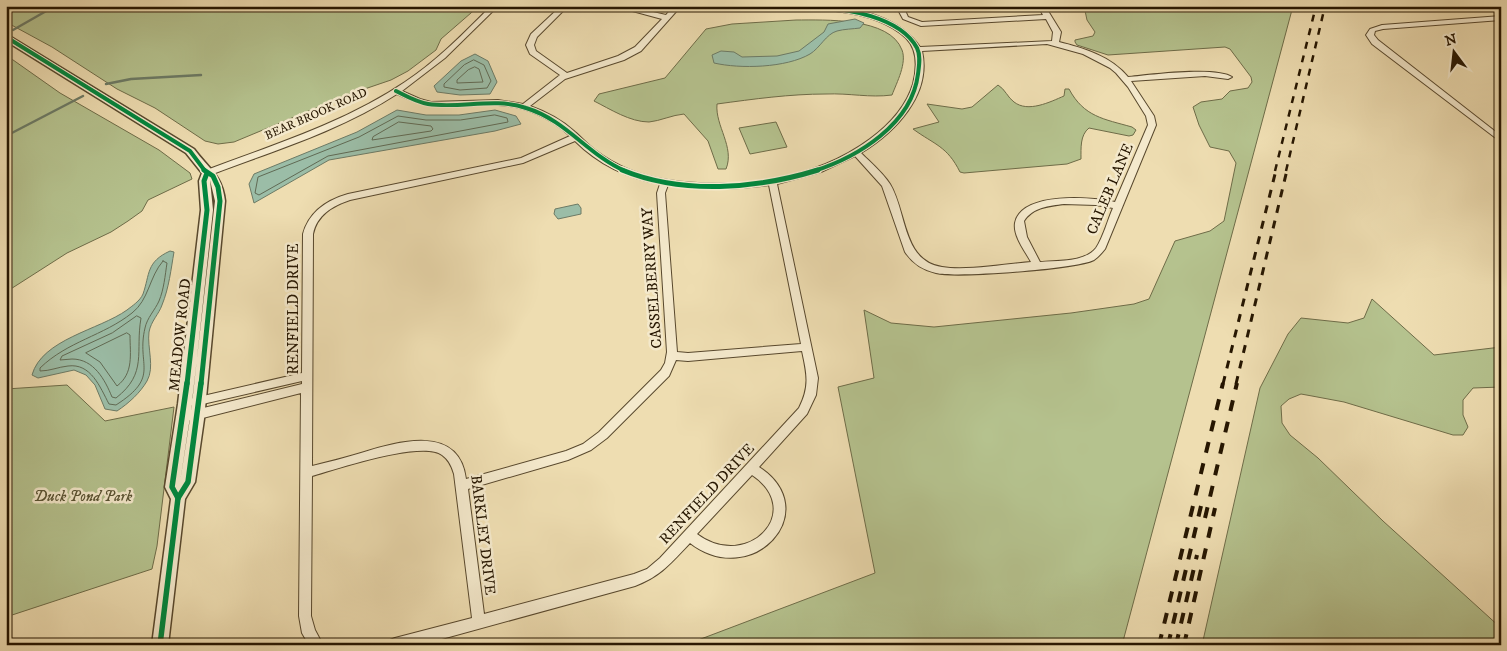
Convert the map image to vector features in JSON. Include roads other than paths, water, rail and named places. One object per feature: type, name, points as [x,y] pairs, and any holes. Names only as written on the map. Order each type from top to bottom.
[{"type":"street","name":"BEAR BROOK ROAD","points":[[207,173],[329,125],[396,91],[436,62],[494,6]]},
{"type":"street","points":[[565,6],[534,36],[530,45],[535,53],[565,75]]},
{"type":"street","points":[[617,6],[668,18]]},
{"type":"street","points":[[524,107],[552,83],[565,75],[633,52],[646,42],[678,6]]},
{"type":"street","points":[[396,91],[420,102],[431,104],[493,102],[524,107],[553,120],[576,137],[594,154],[609,163],[640,176],[665,182],[720,186],[772,181],[818,170],[856,152],[881,134],[905,108],[915,90],[918,77],[918,49],[913,41],[886,23],[861,14],[814,6]]},
{"type":"street","points":[[861,14],[868,6]]},
{"type":"street","points":[[899,6],[905,18],[920,24],[1048,17]]},
{"type":"street","points":[[1041,6],[1057,33],[1055,43]]},
{"type":"street","points":[[1501,18],[1382,27],[1372,30],[1370,35],[1375,42],[1501,140]]},
{"type":"street","name":"MEADOW ROAD","points":[[6,37],[190,151],[207,173],[213,176],[218,187],[220,201],[199,408],[188,482],[178,498],[160,645]]},
{"type":"street","name":"CALEB LANE","points":[[856,152],[885,183],[908,249],[922,264],[935,270],[949,272],[1078,261],[1093,256],[1100,247],[1152,125],[1150,116],[1117,69],[1106,62],[1055,43],[1041,42],[918,49]]},
{"type":"street","points":[[1125,79],[1205,74],[1228,77]]},
{"type":"street","name":"RENFIELD DRIVE","points":[[317,645],[309,633],[306,620],[308,234],[312,223],[320,212],[336,201],[525,160],[576,137]]},
{"type":"street","name":"MEADOW ROAD","points":[[178,498],[172,487],[185,404],[207,210],[204,181],[207,173]]},
{"type":"street","name":"RENFIELD DRIVE","points":[[395,645],[640,578],[658,568],[801,413],[809,401],[813,381],[772,181]]},
{"type":"street","name":"CASSELBERRY WAY","points":[[462,485],[572,454],[590,445],[661,378],[668,368],[672,356],[661,194],[665,182]]},
{"type":"street","points":[[1037,265],[1020,226],[1023,216],[1030,209],[1043,205],[1090,201],[1118,206]]},
{"type":"street","points":[[672,356],[688,357],[806,346]]},
{"type":"street","points":[[183,418],[199,408],[307,382]]},
{"type":"street","points":[[185,404],[199,408]]},
{"type":"street","name":"BARKLEY DRIVE","points":[[306,472],[405,447],[427,445],[439,448],[454,458],[459,467],[462,485],[479,622]]},
{"type":"street","points":[[689,535],[710,549],[729,553],[748,550],[768,537],[777,522],[779,501],[769,482],[751,468]]},
{"type":"water","points":[[855,19],[864,23],[860,28],[833,33],[814,51],[800,59],[763,66],[737,66],[714,63],[712,55],[721,51],[734,52],[742,57],[777,56],[799,51],[824,32],[828,24]]},
{"type":"water","points":[[475,54],[488,61],[497,82],[490,94],[460,95],[437,92],[434,86],[461,61]]},
{"type":"water","points":[[397,110],[426,115],[459,115],[495,110],[516,116],[521,124],[495,131],[329,160],[254,203],[249,184],[254,174],[357,132]]},
{"type":"water","points":[[578,204],[581,208],[581,214],[558,219],[554,214],[555,209]]},
{"type":"water","points":[[170,251],[174,252],[170,278],[161,308],[151,324],[149,332],[151,364],[149,376],[141,390],[130,401],[117,411],[105,409],[95,385],[86,375],[74,370],[38,378],[32,375],[38,363],[47,352],[73,336],[115,317],[136,303],[143,294],[153,264],[162,255]]},
{"type":"waterway","points":[[13,30],[55,6]]},
{"type":"waterway","points":[[106,84],[131,79],[201,75]]},
{"type":"waterway","points":[[6,136],[83,96]]},
{"type":"railway","points":[[1275,171],[1316,6]]},
{"type":"railway","points":[[1286,171],[1325,6]]},
{"type":"railway","points":[[1223,384],[1276,170]]},
{"type":"railway","points":[[1236,384],[1287,170]]},
{"type":"railway","points":[[1159,645],[1223,383]]},
{"type":"railway","points":[[1205,518],[1237,383]]},
{"type":"railway","points":[[1168,645],[1201,506]]},
{"type":"railway","points":[[1184,645],[1215,508]]},
{"type":"railway","points":[[1176,645],[1197,555]]},
{"type":"park label","name":"Duck Pond Park","points":[[83,496]]}]
